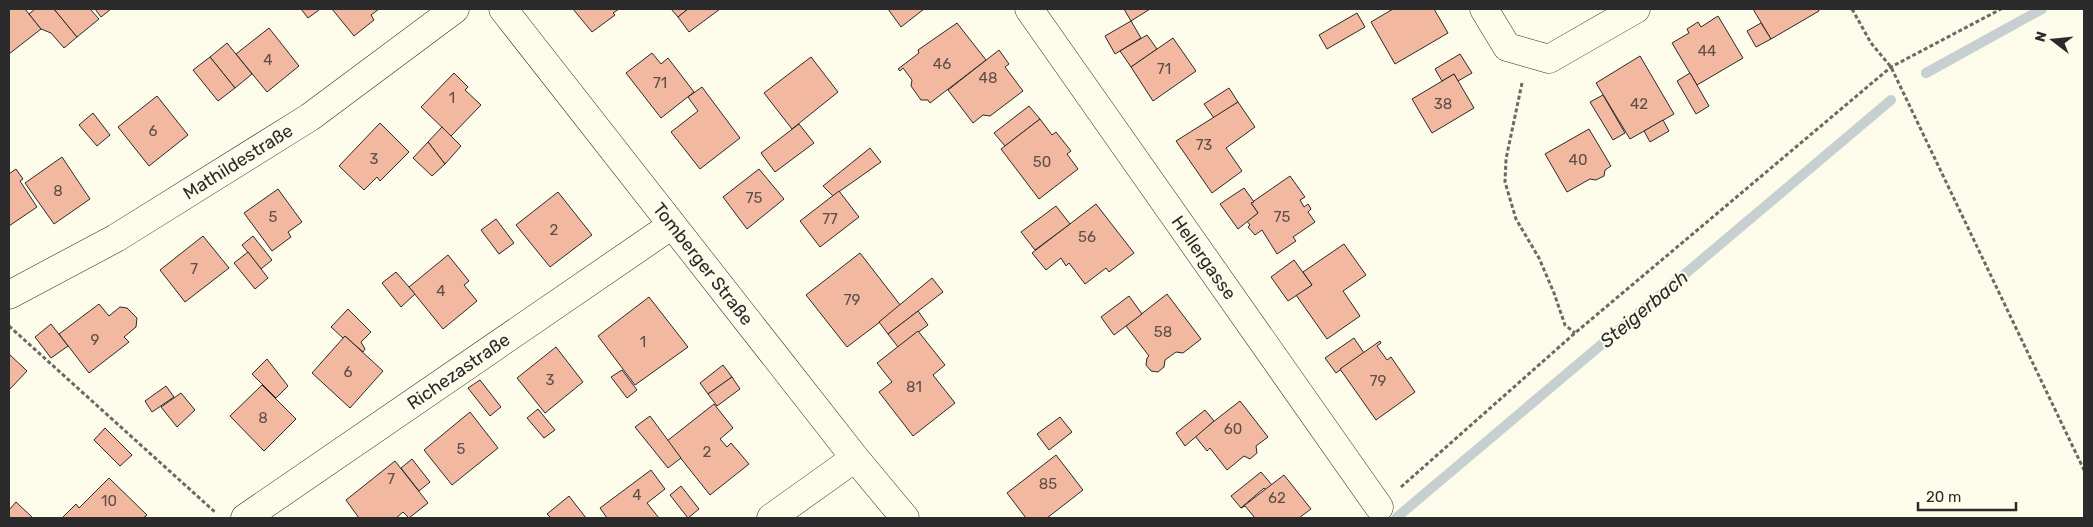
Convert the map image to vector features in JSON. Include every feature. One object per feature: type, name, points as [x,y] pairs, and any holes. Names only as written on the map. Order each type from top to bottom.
[{"type":"street","name":"Mathildestraße","points":[[9,295],[116,238],[310,117],[455,9]]},
{"type":"street","name":"Tomberger Straße","points":[[503,9],[855,458],[905,518]]},
{"type":"street","name":"Hellergasse","points":[[1029,9],[1379,507]]},
{"type":"street","points":[[1484,9],[1507,46],[1549,59],[1636,9]]},
{"type":"street","name":"Richezastraße","points":[[245,518],[672,225]]},
{"type":"street","points":[[771,518],[855,458]]},
{"type":"path","points":[[1852,9],[1871,43],[1891,67],[2084,470]]},
{"type":"path","points":[[1379,507],[1575,333],[1891,67],[2001,9]]},
{"type":"path","points":[[1529,54],[1506,159],[1505,182],[1516,219],[1540,258],[1566,326],[1575,333]]},
{"type":"path","points":[[9,325],[222,518]]},
{"type":"building","points":[[9,9],[25,9],[41,29],[9,54]]},
{"type":"building","points":[[35,9],[54,9],[77,37],[64,48],[51,33],[41,29],[29,14]]},
{"type":"building","points":[[54,9],[90,9],[99,19],[77,37]]},
{"type":"building","points":[[95,9],[111,9],[101,17]]},
{"type":"building","points":[[301,9],[318,9],[319,10],[308,18]]},
{"type":"building","points":[[332,9],[379,9],[371,15],[374,20],[354,36]]},
{"type":"building","points":[[573,9],[619,9],[613,13],[615,15],[592,32]]},
{"type":"building","points":[[671,9],[688,9],[678,17]]},
{"type":"building","points":[[688,9],[720,9],[689,32],[678,17]]},
{"type":"building","points":[[888,9],[924,9],[901,27]]},
{"type":"building","points":[[1124,9],[1150,9],[1131,21]]},
{"type":"building","points":[[1393,9],[1434,9],[1448,33],[1395,64],[1371,22]]},
{"type":"building","points":[[1753,9],[1818,9],[1819,11],[1771,39]]},
{"type":"building","points":[[1357,13],[1365,27],[1327,49],[1319,35]]},
{"type":"building","points":[[1718,16],[1743,58],[1697,85],[1672,43],[1689,33],[1687,29],[1698,22],[1701,27]]},
{"type":"building","points":[[1131,21],[1141,38],[1115,54],[1105,36]]},
{"type":"building","points":[[957,23],[986,60],[930,103],[928,100],[921,100],[911,86],[912,80],[903,68],[900,71],[898,69],[919,53],[918,50]]},
{"type":"building","points":[[1761,23],[1771,39],[1756,47],[1747,31]]},
{"type":"building","points":[[269,28],[299,66],[267,92],[236,54]]},
{"type":"building","points":[[1147,35],[1157,49],[1131,67],[1120,51]]},
{"type":"building","points":[[1173,38],[1196,71],[1153,101],[1131,67]]},
{"type":"building","points":[[227,43],[252,74],[235,88],[210,57]]},
{"type":"building","points":[[999,50],[1009,64],[1005,67],[1023,91],[990,116],[983,115],[973,123],[948,90]]},
{"type":"building","points":[[652,53],[661,64],[668,58],[694,92],[661,118],[626,73]]},
{"type":"building","points":[[1460,54],[1472,73],[1458,81],[1454,74],[1442,81],[1435,69]]},
{"type":"building","points":[[1640,56],[1674,114],[1630,139],[1596,83]]},
{"type":"building","points":[[210,57],[235,88],[218,101],[193,70]]},
{"type":"building","points":[[811,57],[838,92],[792,129],[764,93]]},
{"type":"building","points":[[454,73],[468,87],[465,90],[481,105],[451,136],[421,107]]},
{"type":"building","points":[[1690,73],[1709,106],[1696,114],[1677,81]]},
{"type":"building","points":[[1454,74],[1474,108],[1432,133],[1412,99]]},
{"type":"building","points":[[702,87],[740,138],[700,169],[671,132],[698,111],[688,97]]},
{"type":"building","points":[[1229,88],[1238,102],[1214,118],[1204,104]]},
{"type":"building","points":[[1603,95],[1625,133],[1613,140],[1590,102]]},
{"type":"building","points":[[157,96],[188,135],[149,166],[118,127]]},
{"type":"building","points":[[1238,102],[1255,127],[1226,148],[1242,171],[1212,193],[1176,141]]},
{"type":"building","points":[[1029,106],[1040,119],[1005,146],[994,133]]},
{"type":"building","points":[[93,113],[110,135],[97,146],[79,125]]},
{"type":"building","points":[[1040,119],[1052,135],[1056,132],[1071,151],[1067,154],[1078,169],[1039,199],[1001,149]]},
{"type":"building","points":[[1663,120],[1669,131],[1650,142],[1644,131]]},
{"type":"building","points":[[380,123],[409,152],[380,181],[377,177],[364,190],[339,166]]},
{"type":"building","points":[[799,124],[814,143],[775,172],[761,153]]},
{"type":"building","points":[[442,127],[461,146],[445,164],[428,142]]},
{"type":"building","points":[[1589,129],[1611,166],[1605,170],[1604,176],[1596,180],[1590,179],[1567,192],[1545,154]]},
{"type":"building","points":[[428,142],[445,164],[432,176],[413,158]]},
{"type":"building","points":[[870,148],[881,162],[833,196],[823,186]]},
{"type":"building","points":[[62,157],[90,199],[54,224],[25,183]]},
{"type":"building","points":[[16,169],[23,179],[20,181],[37,207],[9,226],[9,174]]},
{"type":"building","points":[[759,169],[784,199],[747,229],[723,197]]},
{"type":"building","points":[[1290,176],[1305,197],[1300,200],[1304,207],[1308,204],[1311,209],[1308,212],[1315,222],[1293,237],[1296,241],[1277,254],[1262,230],[1255,235],[1248,227],[1250,225],[1247,221],[1258,213],[1251,203]]},
{"type":"building","points":[[1244,188],[1254,202],[1251,203],[1258,213],[1238,229],[1220,204]]},
{"type":"building","points":[[278,189],[302,222],[288,232],[291,237],[272,251],[244,213]]},
{"type":"building","points":[[839,191],[859,217],[820,247],[800,221]]},
{"type":"building","points":[[558,192],[592,235],[550,267],[516,225]]},
{"type":"building","points":[[1096,204],[1134,253],[1109,272],[1106,268],[1085,284],[1069,263],[1066,266],[1061,258],[1046,270],[1032,253]]},
{"type":"building","points":[[1056,206],[1070,224],[1035,250],[1021,232]]},
{"type":"building","points":[[496,219],[514,243],[499,254],[481,230]]},
{"type":"building","points":[[203,236],[229,268],[185,302],[160,270]]},
{"type":"building","points":[[253,236],[272,260],[261,269],[242,245]]},
{"type":"building","points":[[1344,244],[1366,275],[1343,291],[1360,316],[1327,339],[1296,295],[1312,285],[1303,272]]},
{"type":"building","points":[[248,252],[268,278],[255,289],[234,263]]},
{"type":"building","points":[[860,253],[901,306],[847,347],[806,295]]},
{"type":"building","points":[[448,255],[469,281],[464,285],[477,301],[443,329],[409,287]]},
{"type":"building","points":[[1294,260],[1312,285],[1288,301],[1271,277]]},
{"type":"building","points":[[396,272],[415,294],[401,307],[382,283]]},
{"type":"building","points":[[932,278],[943,292],[888,334],[879,322]]},
{"type":"building","points":[[1167,294],[1201,339],[1183,353],[1176,352],[1165,360],[1164,367],[1158,372],[1151,371],[1146,365],[1149,356],[1126,326]]},
{"type":"building","points":[[1129,296],[1142,314],[1114,335],[1101,317]]},
{"type":"building","points":[[649,297],[688,347],[635,385],[598,336]]},
{"type":"building","points":[[99,304],[109,316],[120,307],[127,308],[137,318],[136,327],[124,337],[129,342],[89,373],[59,334]]},
{"type":"building","points":[[348,309],[371,332],[361,342],[365,349],[363,352],[345,336],[343,338],[331,327]]},
{"type":"building","points":[[918,311],[928,325],[898,347],[888,334]]},
{"type":"building","points":[[51,324],[68,346],[51,358],[35,337]]},
{"type":"building","points":[[918,331],[945,365],[933,375],[955,403],[913,436],[879,392],[892,382],[877,363]]},
{"type":"building","points":[[345,336],[383,371],[350,408],[312,373]]},
{"type":"building","points":[[1354,338],[1364,353],[1336,373],[1325,358]]},
{"type":"building","points":[[1380,341],[1381,343],[1377,346],[1387,360],[1391,357],[1415,392],[1376,420],[1340,369]]},
{"type":"building","points":[[556,347],[583,382],[545,413],[517,378]]},
{"type":"building","points":[[9,354],[27,371],[9,390]]},
{"type":"building","points":[[267,359],[288,386],[276,398],[252,374]]},
{"type":"building","points":[[723,365],[732,377],[708,394],[700,383]]},
{"type":"building","points":[[622,370],[637,390],[627,398],[611,377]]},
{"type":"building","points":[[732,377],[740,389],[717,406],[708,394]]},
{"type":"building","points":[[480,380],[501,407],[490,416],[468,388]]},
{"type":"building","points":[[262,385],[296,419],[264,451],[230,416]]},
{"type":"building","points":[[166,386],[174,397],[152,412],[145,401]]},
{"type":"building","points":[[181,393],[195,410],[177,427],[161,407]]},
{"type":"building","points":[[1240,401],[1268,437],[1256,446],[1257,453],[1250,459],[1244,456],[1227,470],[1210,448],[1207,451],[1195,436]]},
{"type":"building","points":[[714,404],[733,428],[720,439],[727,447],[731,443],[749,464],[710,495],[667,441]]},
{"type":"building","points":[[538,409],[555,430],[544,438],[527,418]]},
{"type":"building","points":[[1205,410],[1214,421],[1185,446],[1176,433]]},
{"type":"building","points":[[470,412],[498,448],[452,485],[424,450]]},
{"type":"building","points":[[650,416],[681,458],[668,468],[635,427]]},
{"type":"building","points":[[1060,417],[1072,432],[1049,450],[1037,434]]},
{"type":"building","points":[[105,428],[132,455],[120,466],[94,440]]},
{"type":"building","points":[[1056,455],[1083,490],[1047,518],[1026,518],[1007,493]]},
{"type":"building","points":[[412,459],[430,482],[419,491],[401,468]]},
{"type":"building","points":[[395,461],[428,503],[409,518],[403,512],[396,518],[359,518],[346,500]]},
{"type":"building","points":[[651,470],[665,489],[647,503],[659,518],[607,518],[600,508]]},
{"type":"building","points":[[1261,472],[1272,485],[1266,490],[1264,488],[1241,508],[1231,496]]},
{"type":"building","points":[[1284,475],[1311,509],[1299,518],[1255,518],[1245,506],[1241,508]]},
{"type":"building","points":[[109,478],[147,515],[143,518],[62,518],[76,504],[79,508]]},
{"type":"building","points":[[681,486],[699,509],[688,518],[670,495]]},
{"type":"building","points":[[569,496],[586,518],[551,518],[547,514]]},
{"type":"building","points":[[16,502],[33,518],[9,518],[9,510]]},
{"type":"waterway","name":"Steigerbach","points":[[1926,73],[2042,9]]},
{"type":"waterway","name":"Steigerbach","points":[[1396,518],[1891,100]]}]
